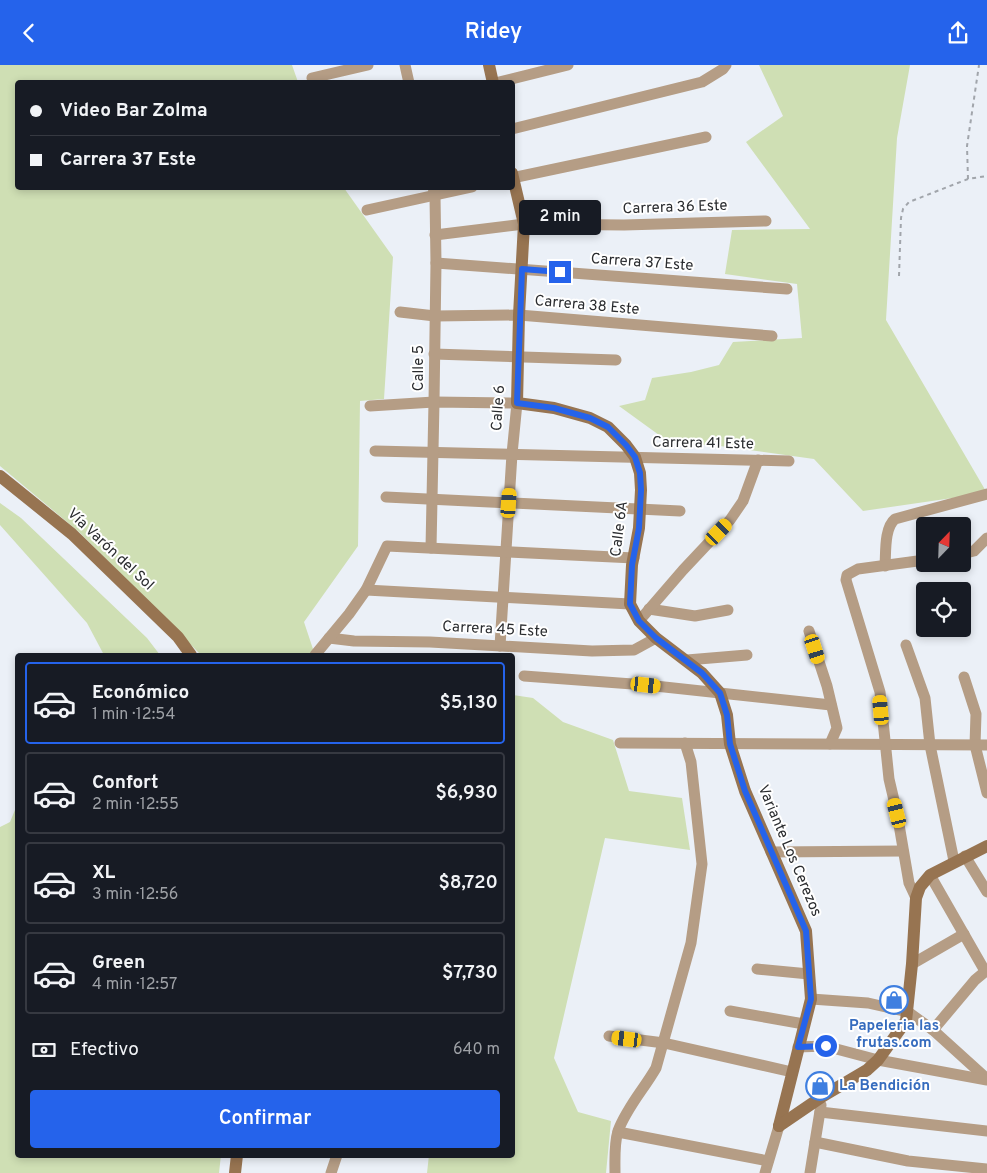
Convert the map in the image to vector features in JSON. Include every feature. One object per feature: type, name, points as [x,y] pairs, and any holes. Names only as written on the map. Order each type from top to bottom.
[{"type":"street","points":[[312,78],[368,65]]},
{"type":"street","points":[[405,65],[408,80]]},
{"type":"street","points":[[489,65],[493,80]]},
{"type":"street","points":[[506,80],[568,65]]},
{"type":"street","points":[[515,128],[702,83],[726,65]]},
{"type":"street","points":[[515,176],[706,137]]},
{"type":"street","name":"Calle 6","points":[[500,646],[517,403],[524,224],[515,185]]},
{"type":"street","points":[[367,211],[434,192],[449,190]]},
{"type":"street","name":"Calle 5","points":[[431,548],[436,263],[434,192]]},
{"type":"street","name":"Carrera 36 Este","points":[[435,235],[524,224],[624,225],[766,221]]},
{"type":"street","name":"Carrera 37 Este","points":[[436,263],[786,289]]},
{"type":"street","name":"Carrera 38 Este","points":[[400,312],[435,316],[519,315],[772,336]]},
{"type":"street","points":[[434,354],[616,360]]},
{"type":"street","points":[[370,406],[434,402],[517,403],[554,408],[590,418],[608,427],[635,457]]},
{"type":"street","name":"Carrera 41 Este","points":[[375,451],[790,461]]},
{"type":"street","name":"Calle 6A","points":[[630,604],[640,509],[640,481],[635,457]]},
{"type":"street","points":[[639,621],[730,520],[744,501],[758,460]]},
{"type":"street","name":"Vía Varón del Sol","points":[[0,476],[72,534],[178,637],[190,653]]},
{"type":"street","points":[[885,566],[888,529],[891,522],[895,519],[987,494]]},
{"type":"street","points":[[386,497],[680,511]]},
{"type":"street","points":[[971,552],[987,538]]},
{"type":"street","points":[[317,653],[366,590],[387,546],[634,558]]},
{"type":"street","points":[[916,561],[858,569],[847,575],[846,579],[880,692],[888,779],[897,813],[909,883],[916,898]]},
{"type":"street","points":[[366,590],[630,604]]},
{"type":"street","name":"Variante Los Cerezos","points":[[630,604],[639,621],[656,638],[702,673],[720,693],[727,715],[730,744],[745,791],[771,852],[795,901],[806,931],[811,999],[779,1126]]},
{"type":"street","points":[[649,609],[695,616],[728,610]]},
{"type":"street","points":[[809,631],[827,686],[837,727],[830,744]]},
{"type":"street","name":"Carrera 45 Este","points":[[329,638],[354,641],[430,642],[592,651],[634,650],[656,638]]},
{"type":"street","points":[[906,645],[925,698],[930,745],[960,859],[987,892]]},
{"type":"street","points":[[687,661],[747,655]]},
{"type":"street","points":[[524,676],[646,685],[831,705]]},
{"type":"street","points":[[964,677],[976,714],[975,745],[987,793]]},
{"type":"street","points":[[620,743],[987,745]]},
{"type":"street","points":[[615,1173],[618,1132],[630,1107],[647,1085],[656,1068],[691,943],[702,864],[691,762],[686,743]]},
{"type":"street","points":[[765,1173],[779,1126],[822,1096],[867,1070],[878,1060],[906,1021],[916,898],[920,887],[930,875],[987,846]]},
{"type":"street","points":[[771,852],[903,851]]},
{"type":"street","points":[[930,875],[986,970],[975,979],[932,1030]]},
{"type":"street","points":[[912,964],[964,934]]},
{"type":"street","points":[[757,969],[809,974]]},
{"type":"street","points":[[811,999],[868,1003],[908,1013],[932,1030],[987,1079]]},
{"type":"street","points":[[730,1011],[804,1024]]},
{"type":"street","points":[[609,1036],[664,1043],[792,1072]]},
{"type":"street","points":[[798,1047],[826,1046],[878,1060],[987,1079]]},
{"type":"street","points":[[810,1173],[822,1096]]},
{"type":"street","points":[[820,1112],[987,1131]]},
{"type":"street","points":[[618,1132],[768,1161]]},
{"type":"street","points":[[815,1142],[907,1167],[987,1169]]},
{"type":"street","points":[[235,1173],[237,1158]]},
{"type":"street","points":[[331,1173],[336,1158]]},
{"type":"path","points":[[968,179],[967,147],[979,65]]},
{"type":"path","points":[[899,276],[901,218],[903,209],[909,202],[968,179],[987,176]]},
{"type":"green space","points":[[0,65],[292,65],[297,80],[15,80],[15,190],[345,190],[393,257],[384,399],[360,401],[358,546],[304,622],[314,653],[199,653],[79,532],[0,466]]},
{"type":"green space","points":[[759,65],[910,65],[897,138],[886,320],[987,493],[863,511],[814,459],[720,446],[670,443],[619,406],[645,400],[652,378],[691,372],[719,365],[733,342],[802,338],[797,284],[725,274],[732,230],[810,229],[746,142],[783,116]]},
{"type":"green space","points":[[0,503],[21,518],[147,638],[158,653],[103,653],[87,623],[0,525]]},
{"type":"green space","points":[[515,695],[533,698],[563,722],[613,740],[629,791],[682,798],[690,850],[605,838],[554,1058],[578,1112],[611,1121],[606,1173],[427,1173],[429,1158],[515,1158]]},
{"type":"green space","points":[[15,810],[15,1158],[221,1158],[219,1173],[0,1173],[0,827],[10,822]]},
{"type":"place","name":"Papeleria las frutas.com","points":[[894,1000]]},
{"type":"place","name":"La Bendición","points":[[820,1086]]},
{"type":"route","points":[[560,272],[522,269],[517,403],[554,408],[590,418],[608,427],[635,457],[640,473],[641,490],[639,528],[632,565],[630,604],[639,621],[656,638],[702,673],[720,693],[727,715],[730,744],[745,791],[771,852],[795,901],[806,931],[811,999],[798,1047],[826,1046]]}]
